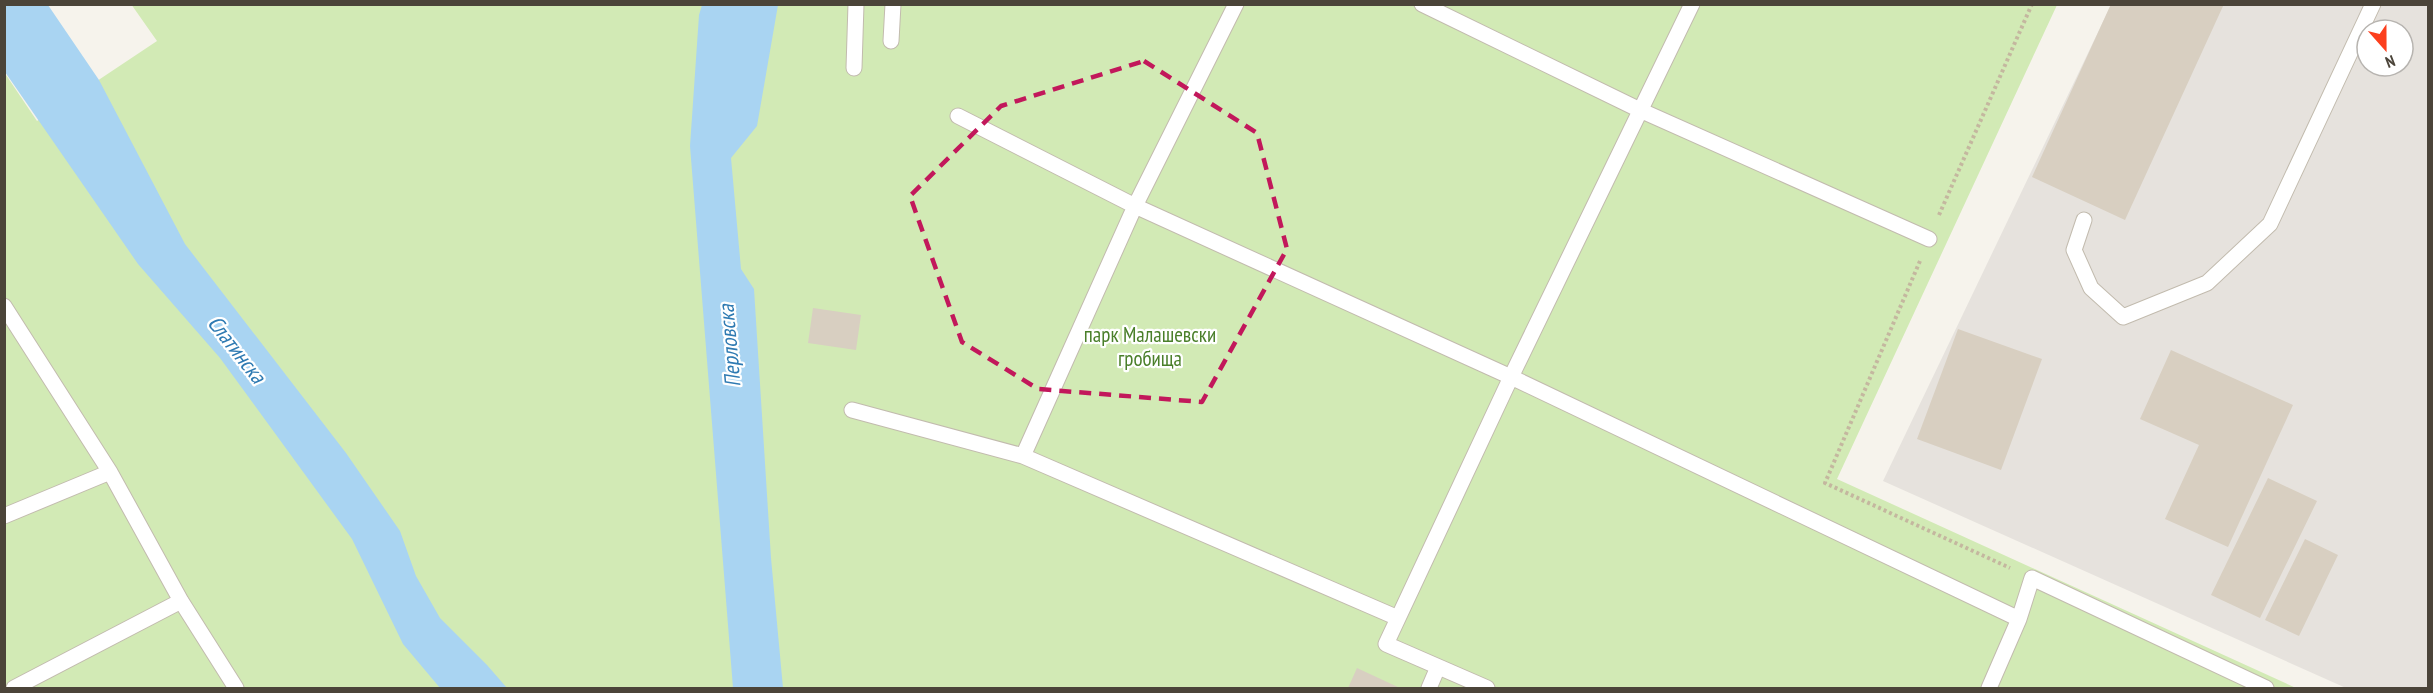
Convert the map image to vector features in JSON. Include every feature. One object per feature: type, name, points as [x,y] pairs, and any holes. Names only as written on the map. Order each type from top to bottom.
[{"type":"lane","points":[[854,68],[856,4]]},
{"type":"lane","points":[[891,41],[893,4]]},
{"type":"lane","points":[[1023,456],[1135,206],[1236,4]]},
{"type":"lane","points":[[1422,4],[1642,111],[1929,239]]},
{"type":"lane","points":[[1487,688],[1386,644],[1511,376],[1642,111],[1692,4]]},
{"type":"lane","points":[[2084,220],[2074,250],[2091,288],[2123,317],[2207,283],[2270,224],[2373,4]]},
{"type":"lane","points":[[958,117],[1135,206],[1511,376],[2019,619]]},
{"type":"lane","points":[[4,306],[110,472],[181,601],[236,688]]},
{"type":"lane","points":[[852,410],[1023,456],[1398,618]]},
{"type":"lane","points":[[4,516],[110,472]]},
{"type":"lane","points":[[1989,688],[2019,619],[2032,578],[2266,688]]},
{"type":"lane","points":[[14,688],[181,601]]},
{"type":"lane","points":[[1429,688],[1438,667]]},
{"type":"path","points":[[1825,483],[2032,578]]},
{"type":"highlighted area","points":[[1144,61],[1257,133],[1287,249],[1202,402],[1038,389],[962,342],[910,196],[1001,106]]},
{"type":"shaded area","points":[[2111,5],[2428,5],[2428,688],[2346,688],[1883,481]]},
{"type":"green space","name":"парк Малашевски гробища","points":[[131,4],[2057,5],[1837,479],[2296,688],[5,688],[4,72],[37,121],[157,41]]},
{"type":"water","name":"Слатинска","points":[[4,5],[48,5],[99,80],[185,244],[346,453],[400,531],[416,576],[440,618],[507,688],[440,688],[403,644],[352,539],[220,358],[138,264],[5,72]]},
{"type":"water","name":"Перловска","points":[[702,5],[778,5],[757,126],[731,158],[741,269],[754,289],[771,558],[783,688],[733,688],[690,146],[699,15]]},
{"type":"building","points":[[2111,4],[2224,4],[2125,220],[2032,177]]},
{"type":"building","points":[[813,308],[861,315],[856,350],[808,343]]},
{"type":"building","points":[[1958,329],[2042,359],[2001,470],[1917,439]]},
{"type":"building","points":[[2171,350],[2293,405],[2228,547],[2165,519],[2199,445],[2140,419]]},
{"type":"building","points":[[2268,478],[2317,501],[2260,618],[2211,595]]},
{"type":"building","points":[[2305,539],[2338,555],[2299,636],[2265,620]]},
{"type":"building","points":[[1357,668],[1400,688],[1348,688]]}]
